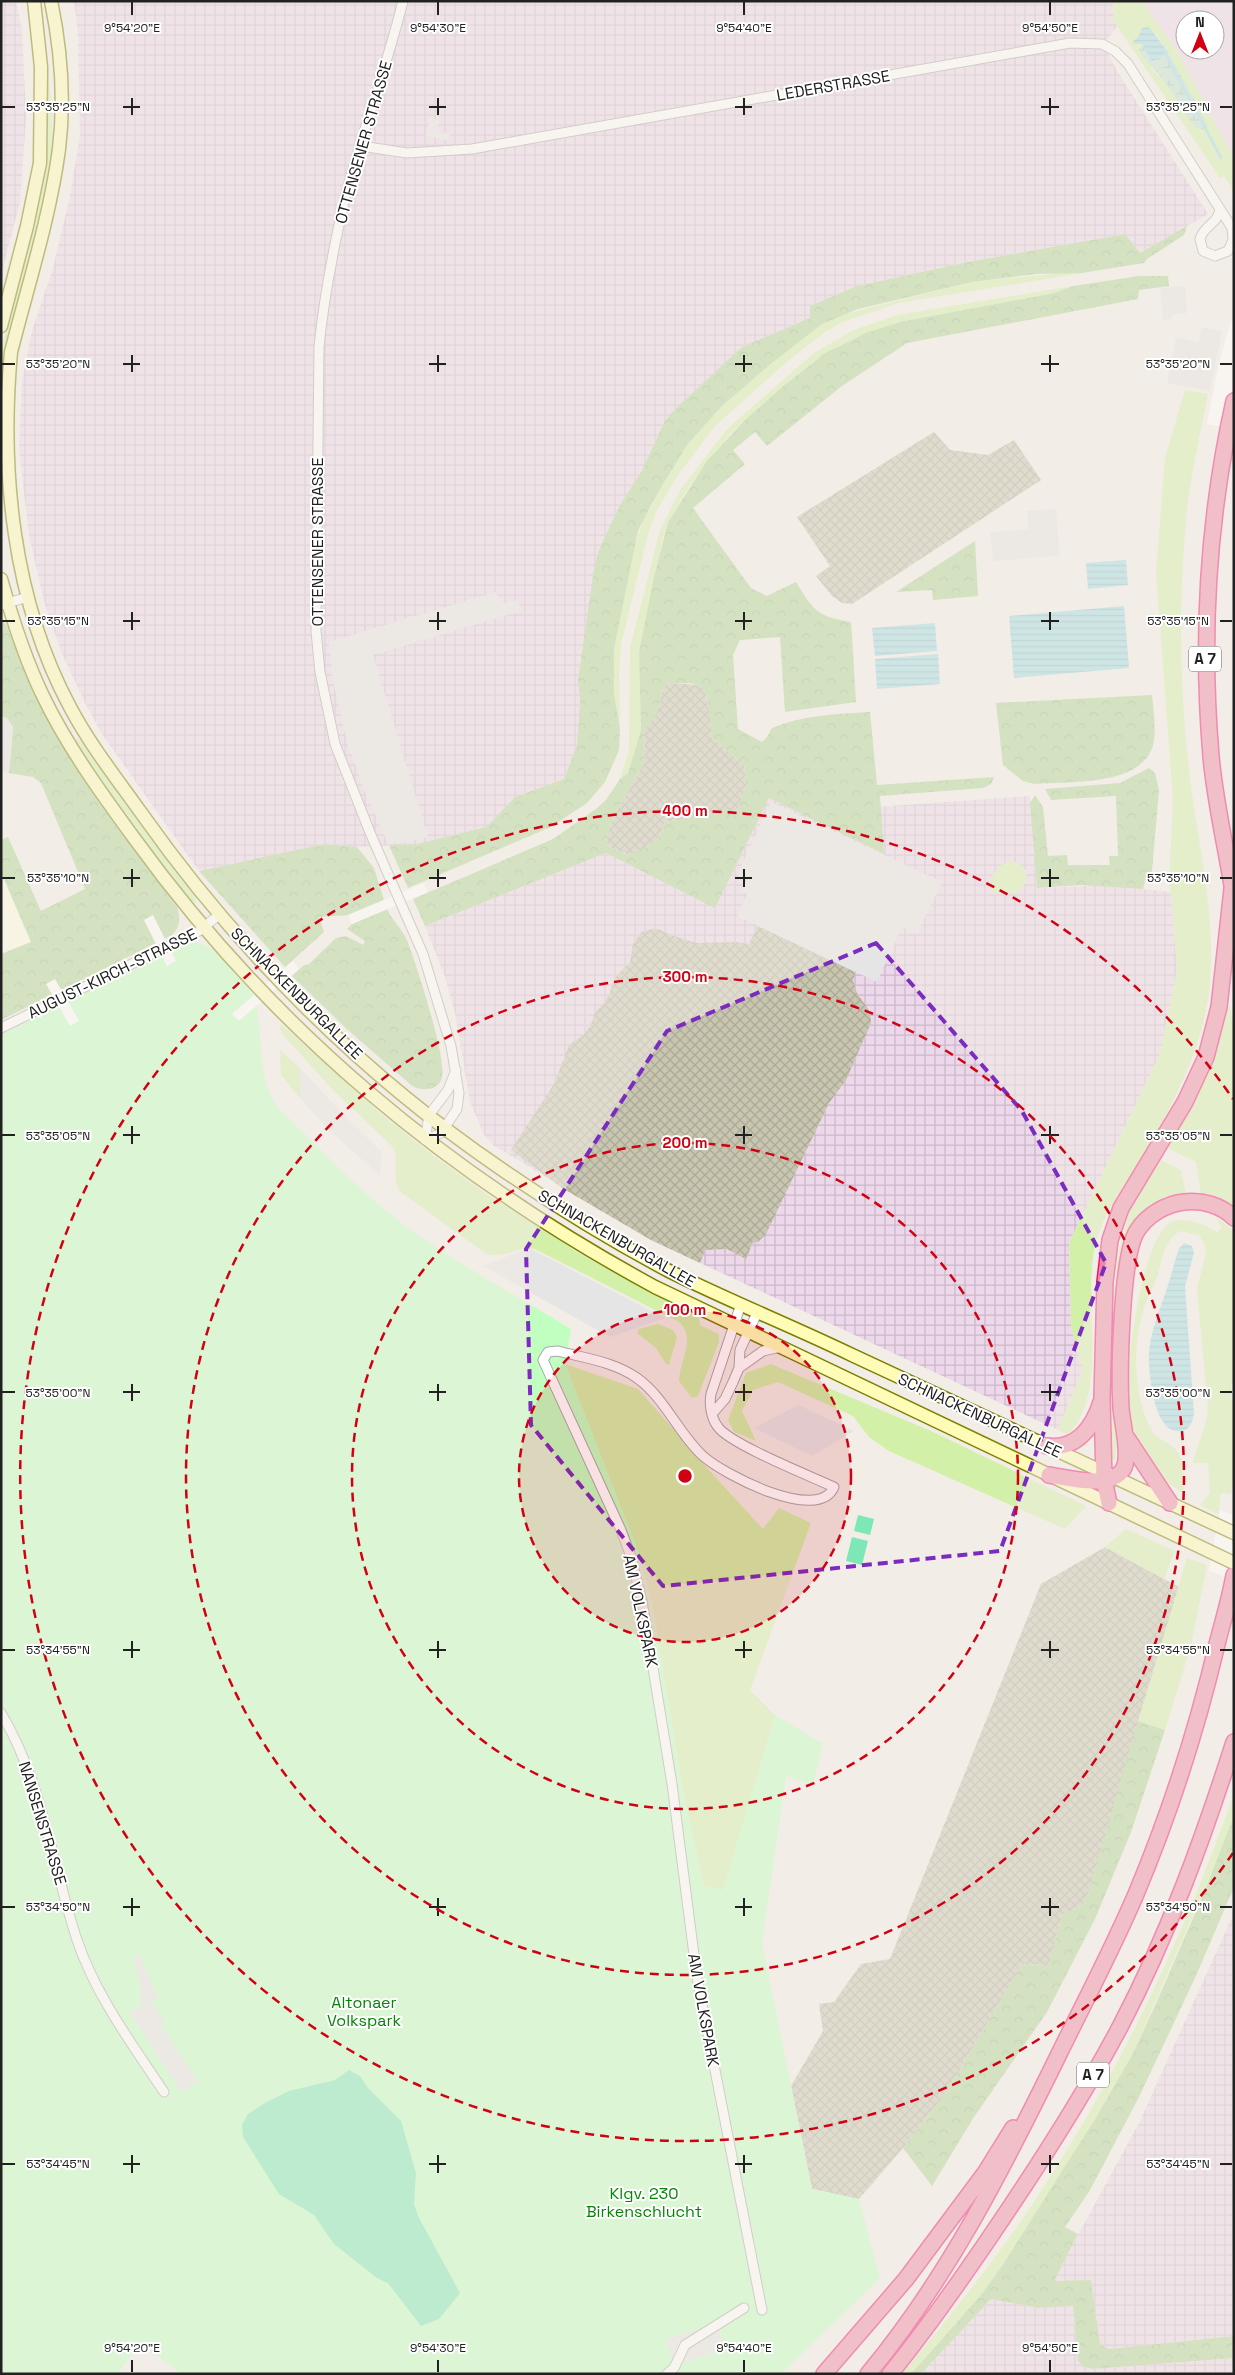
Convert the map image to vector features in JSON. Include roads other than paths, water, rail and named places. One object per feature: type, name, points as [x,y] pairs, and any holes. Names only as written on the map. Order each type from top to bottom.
[{"type":"highway","name":"A 7","points":[[1233,894],[1211,757],[1205,657],[1213,532],[1228,428],[1234,401]]},
{"type":"highway","points":[[1109,1503],[1102,1398],[1105,1282],[1113,1228],[1128,1196],[1185,1102],[1206,1057],[1219,1007],[1233,894]]},
{"type":"highway","points":[[1049,1474],[1074,1480],[1108,1477],[1121,1472],[1125,1465],[1121,1397],[1123,1319],[1129,1249],[1142,1223],[1159,1211],[1185,1202],[1212,1205],[1234,1218]]},
{"type":"highway","points":[[1046,1446],[1062,1446],[1081,1437],[1095,1418],[1102,1398]]},
{"type":"highway","points":[[1123,1430],[1133,1450],[1170,1503]]},
{"type":"highway","name":"A 7","points":[[868,2374],[914,2314],[964,2238],[994,2184],[1102,1968],[1136,1893],[1162,1826],[1206,1691],[1233,1578]]},
{"type":"highway","name":"A 7","points":[[890,2374],[922,2334],[1028,2183],[1060,2132],[1121,2025],[1154,1957],[1187,1879],[1219,1791],[1234,1742]]},
{"type":"highway","points":[[824,2374],[906,2279],[943,2231],[985,2173],[1061,2051]]},
{"type":"main road","points":[[1,326],[31,210],[40,163],[40,60],[34,1]]},
{"type":"main road","name":"SCHNACKENBURGALLEE","points":[[51,1],[60,53],[62,97],[59,148],[52,189],[11,352],[4,418],[7,490],[15,545],[45,654],[82,728],[186,876],[312,1012],[384,1079],[429,1116],[498,1167],[587,1224],[670,1271],[1046,1446],[1108,1477],[1234,1533]]},
{"type":"main road","name":"SCHNACKENBURGALLEE","points":[[1,579],[4,604],[39,688],[62,730],[115,811],[178,898],[283,1014],[353,1080],[425,1140],[464,1169],[559,1233],[655,1287],[1234,1563]]},
{"type":"street","name":"OTTENSENER STRASSE","points":[[403,1],[346,193],[326,288],[319,347],[316,630],[320,672],[335,744],[371,835],[423,954],[451,1046],[459,1093],[455,1115],[446,1129]]},
{"type":"street","name":"LEDERSTRASSE","points":[[361,146],[407,153],[472,149],[1070,43],[1093,42],[1115,51],[1128,64],[1220,209],[1232,228],[1233,240],[1228,251],[1215,256],[1203,251],[1200,244],[1201,235],[1217,220],[1220,209]]},
{"type":"street","points":[[4,604],[28,597]]},
{"type":"street","name":"AUGUST-KIRCH-STRASSE","points":[[1,1028],[204,927],[220,914]]},
{"type":"street","points":[[446,1129],[437,1136],[425,1140],[429,1116],[448,1090],[456,1070]]},
{"type":"street","points":[[712,1414],[711,1394],[726,1354],[741,1304]]},
{"type":"street","points":[[712,1414],[725,1399],[739,1368],[740,1350],[758,1311]]},
{"type":"street","points":[[739,1368],[762,1351],[781,1348]]},
{"type":"street","name":"AM VOLKSPARK","points":[[712,1414],[718,1427],[729,1437],[834,1487],[830,1495],[813,1502],[788,1499],[733,1476],[701,1454],[653,1393],[627,1371],[558,1351],[552,1351],[545,1356],[544,1365],[621,1530],[630,1554],[642,1601],[673,1794],[697,1978],[762,2310]]},
{"type":"street","name":"NANSENSTRASSE","points":[[1,1713],[23,1755],[35,1785],[77,1940],[87,1966],[110,2012],[164,2092]]},
{"type":"street","points":[[667,2374],[674,2368],[685,2345],[744,2308]]},
{"type":"water","points":[[1149,27],[1168,52],[1152,62],[1142,44],[1133,44],[1142,28]]},
{"type":"water","points":[[1126,560],[1128,585],[1088,589],[1086,563]]},
{"type":"water","points":[[1124,606],[1129,668],[1014,678],[1009,616]]},
{"type":"water","points":[[935,623],[937,651],[875,656],[872,628]]},
{"type":"water","points":[[938,654],[940,684],[877,689],[875,659]]},
{"type":"water","points":[[1185,1243],[1192,1246],[1194,1253],[1185,1286],[1194,1414],[1189,1427],[1182,1431],[1173,1430],[1166,1425],[1160,1416],[1153,1394],[1149,1352],[1155,1323],[1179,1248]]},
{"type":"waterway","points":[[1164,51],[1221,158]]},
{"type":"park label","name":"Altonaer Volkspark","points":[[364,2011]]},
{"type":"park label","name":"Klgv. 230 Birkenschlucht","points":[[644,2202]]}]
